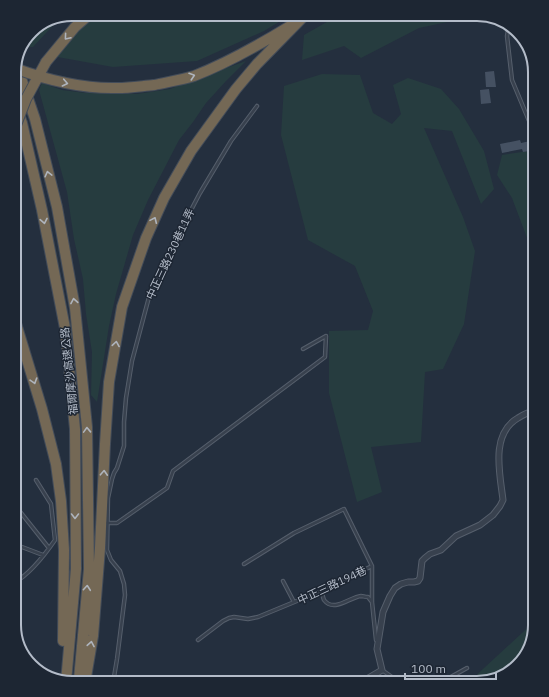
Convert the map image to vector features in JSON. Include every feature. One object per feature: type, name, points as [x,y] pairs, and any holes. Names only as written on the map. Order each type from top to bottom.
[{"type":"highway","points":[[21,112],[26,99],[46,62],[75,27],[82,21]]},
{"type":"highway","points":[[21,70],[63,83],[83,86],[116,88],[154,85],[192,76],[230,61],[296,21]]},
{"type":"highway","points":[[86,676],[93,636],[100,555],[105,444],[110,382],[122,307],[146,238],[164,198],[191,151],[236,89],[257,64],[300,21]]},
{"type":"highway","name":"福爾摩沙高速公路","points":[[21,78],[35,119],[57,207],[76,316],[87,427],[89,569],[80,676]]},
{"type":"highway","name":"福爾摩沙高速公路","points":[[21,121],[42,210],[65,328],[75,429],[76,569],[67,676]]},
{"type":"highway","points":[[21,340],[42,408],[56,464],[61,501],[64,550],[63,675]]},
{"type":"street","points":[[372,676],[382,670],[378,649],[383,612],[390,596],[395,588],[401,584],[418,581],[420,578],[422,561],[425,558],[430,554],[441,550],[456,536],[480,525],[493,515],[500,506],[503,500],[498,458],[500,445],[503,435],[511,422],[528,412]]},
{"type":"lane","points":[[508,31],[507,36],[512,80],[528,118]]},
{"type":"lane","name":"中正三路230巷11弄","points":[[114,676],[125,595],[124,584],[120,571],[111,560],[107,550],[108,498],[112,479],[124,446],[126,398],[132,361],[149,297],[169,252],[200,193],[231,141],[257,106]]},
{"type":"lane","points":[[107,523],[117,523],[167,488],[173,471],[325,357],[326,336],[303,349]]},
{"type":"lane","points":[[21,579],[55,540],[51,504],[36,480]]},
{"type":"lane","name":"中正三路194巷","points":[[198,640],[229,618],[234,617],[248,619],[258,617],[321,591],[372,566],[344,509],[294,534],[244,564]]},
{"type":"lane","points":[[21,513],[49,548]]},
{"type":"lane","points":[[21,547],[43,555]]},
{"type":"lane","points":[[372,566],[372,602],[378,649]]},
{"type":"lane","points":[[283,581],[294,602]]},
{"type":"lane","points":[[321,591],[324,599],[333,605],[360,596],[368,597],[372,602]]},
{"type":"lane","points":[[453,676],[467,668]]},
{"type":"lane","points":[[382,670],[391,676]]},
{"type":"green space","points":[[87,21],[280,21],[264,31],[197,61],[113,67],[52,56]]},
{"type":"green space","points":[[329,21],[452,21],[419,28],[361,58],[344,46],[302,60],[304,35]]},
{"type":"green space","points":[[54,24],[33,47],[27,47],[38,34]]},
{"type":"green space","points":[[246,61],[206,103],[179,140],[148,200],[133,235],[116,294],[109,326],[97,402],[91,395],[92,352],[86,314],[83,279],[74,239],[67,192],[39,90],[42,83],[62,90],[86,93],[137,94],[170,89]]},
{"type":"green space","points":[[322,74],[360,75],[373,113],[392,124],[401,114],[393,85],[408,78],[441,89],[459,109],[484,151],[494,189],[481,204],[452,131],[424,128],[463,217],[475,251],[464,324],[443,369],[425,372],[421,442],[371,447],[382,492],[357,502],[329,393],[329,331],[368,330],[373,311],[355,266],[308,240],[281,135],[284,86]]},
{"type":"green space","points":[[528,151],[528,240],[512,198],[497,175],[502,155]]},
{"type":"green space","points":[[528,627],[524,645],[518,656],[513,661],[500,671],[484,676],[475,676]]},
{"type":"building","points":[[494,71],[496,87],[486,87],[485,72]]},
{"type":"building","points":[[489,89],[491,103],[481,104],[480,90]]},
{"type":"building","points":[[520,140],[521,143],[528,142],[528,151],[523,152],[522,149],[502,153],[500,144]]}]
